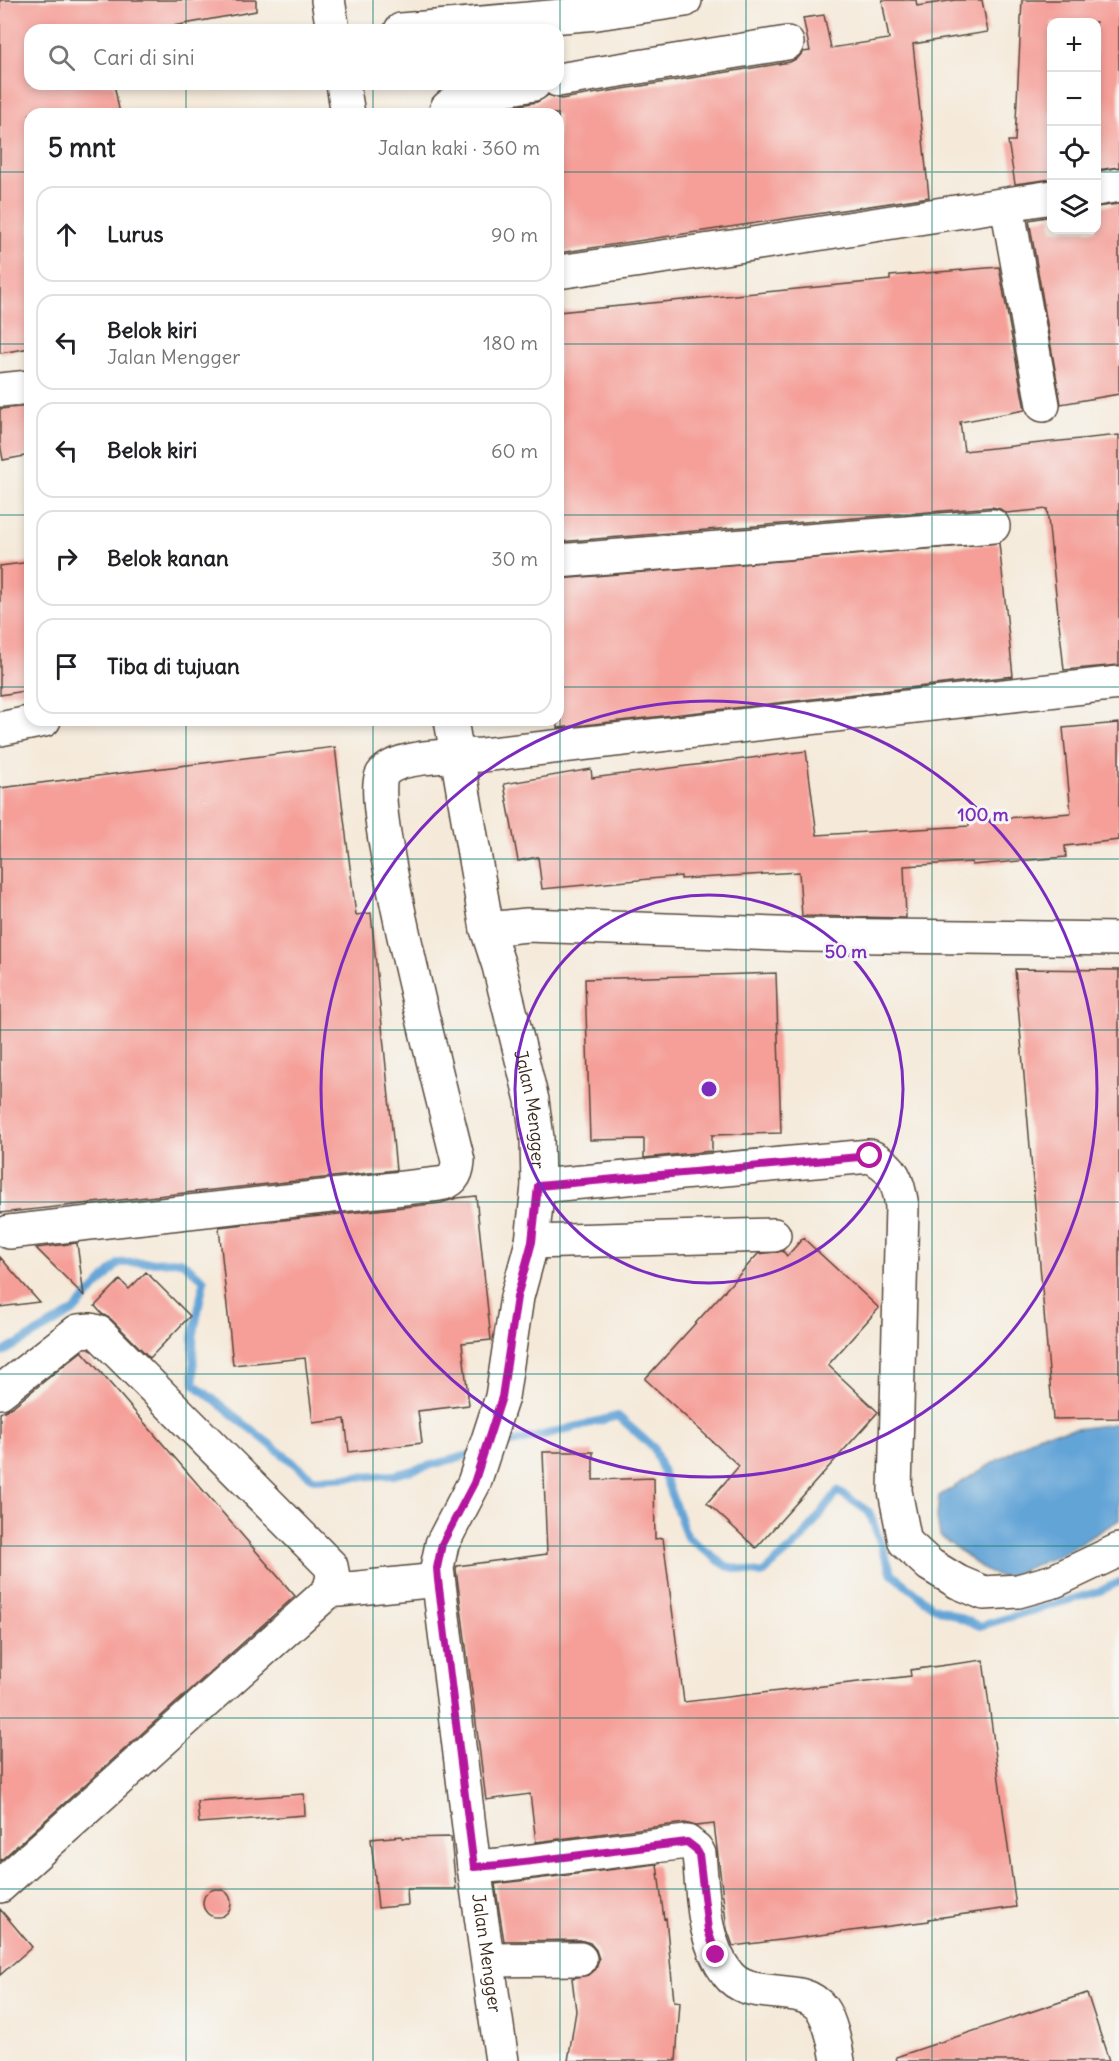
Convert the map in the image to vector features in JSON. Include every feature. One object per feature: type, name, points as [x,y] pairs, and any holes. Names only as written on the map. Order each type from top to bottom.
[{"type":"street","points":[[328,0],[332,24]]},
{"type":"street","points":[[470,24],[597,13],[685,0]]},
{"type":"street","points":[[564,79],[788,43]]},
{"type":"street","points":[[344,90],[347,108]]},
{"type":"street","points":[[447,108],[461,96],[498,90]]},
{"type":"street","points":[[1101,188],[1119,185]]},
{"type":"street","points":[[564,271],[1047,198]]},
{"type":"street","points":[[1007,205],[1042,405]]},
{"type":"street","points":[[0,390],[24,388]]},
{"type":"street","points":[[564,561],[993,526]]},
{"type":"street","points":[[9,1232],[439,1184],[447,1183],[454,1178],[458,1171],[458,1161],[389,867],[380,802],[381,776],[389,767],[419,759],[506,753],[1119,683]]},
{"type":"street","points":[[0,729],[24,724]]},
{"type":"street","name":"Jalan Mengger","points":[[452,726],[487,929],[499,966],[532,1100],[537,1138],[538,1186],[532,1242],[517,1297],[502,1397],[474,1483],[442,1544],[437,1568],[474,1867],[502,2061]]},
{"type":"street","points":[[487,929],[527,925],[806,935],[1119,939]]},
{"type":"street","points":[[538,1186],[870,1156],[885,1163],[898,1184],[902,1206],[894,1491],[905,1542],[930,1565],[958,1582],[984,1593],[1018,1592],[1054,1581],[1119,1550]]},
{"type":"street","points":[[532,1242],[774,1235]]},
{"type":"street","points":[[0,1392],[78,1331],[98,1332],[331,1566],[333,1577],[329,1591],[0,1886]]},
{"type":"street","points":[[329,1591],[438,1580]]},
{"type":"street","points":[[474,1867],[687,1842],[699,1854],[708,1930],[716,1955],[728,1975],[747,1988],[803,1995],[822,2008],[834,2039],[838,2061]]},
{"type":"street","points":[[489,1960],[580,1959]]},
{"type":"water","points":[[1119,1423],[1119,1520],[1062,1554],[1003,1578],[986,1571],[940,1536],[937,1517],[939,1496],[1040,1434]]},
{"type":"building","points":[[0,0],[256,0],[256,11],[184,24],[24,24],[24,90],[115,90],[119,108],[24,108],[24,349],[0,353]]},
{"type":"building","points":[[882,0],[916,0],[917,6],[955,0],[982,0],[988,32],[913,44],[929,197],[564,252],[564,108],[504,108],[537,102],[548,95],[561,99],[790,62],[803,52],[810,51],[803,18],[824,15],[831,48],[889,39]]},
{"type":"building","points":[[1022,0],[1119,0],[1119,167],[1101,169],[1101,18],[1047,18],[1047,180],[1015,184],[1008,141],[1015,141]]},
{"type":"building","points":[[1119,204],[1119,394],[1061,404],[1029,220],[1047,217],[1047,234],[1101,234],[1101,206]]},
{"type":"building","points":[[999,267],[1025,410],[960,422],[964,451],[1119,435],[1119,665],[1064,670],[1047,509],[1006,513],[992,507],[564,542],[564,311],[890,280],[890,276]]},
{"type":"building","points":[[24,407],[24,456],[3,460],[0,443],[0,409]]},
{"type":"building","points":[[999,543],[1013,676],[558,728],[558,726],[564,726],[564,579]]},
{"type":"building","points":[[24,563],[24,691],[0,695],[0,566]]},
{"type":"building","points":[[1119,723],[1119,840],[1065,846],[1066,857],[972,865],[972,862],[904,866],[906,918],[802,916],[799,872],[681,879],[681,876],[542,889],[538,857],[518,861],[504,784],[591,769],[592,778],[806,751],[817,835],[969,826],[969,821],[1071,813],[1063,728]]},
{"type":"building","points":[[335,747],[356,915],[371,913],[396,1170],[0,1213],[0,788]]},
{"type":"building","points":[[1015,969],[1119,970],[1119,1418],[1053,1419]]},
{"type":"building","points":[[776,973],[781,1133],[712,1135],[712,1151],[644,1158],[644,1139],[590,1140],[585,979]]},
{"type":"building","points":[[476,1196],[491,1340],[462,1343],[469,1405],[418,1411],[422,1443],[349,1452],[345,1419],[313,1423],[305,1358],[233,1365],[219,1227],[441,1203]]},
{"type":"building","points":[[803,1238],[879,1308],[828,1365],[878,1412],[756,1548],[707,1503],[739,1466],[645,1379],[758,1254],[783,1251],[787,1256]]},
{"type":"building","points":[[77,1243],[84,1296],[36,1248]]},
{"type":"building","points":[[0,1257],[39,1302],[0,1307]]},
{"type":"building","points":[[146,1272],[190,1316],[150,1358],[95,1306],[120,1280],[129,1289]]},
{"type":"building","points":[[82,1351],[295,1596],[0,1861],[0,1413],[12,1407]]},
{"type":"building","points":[[543,1452],[593,1452],[593,1480],[654,1478],[655,1539],[663,1538],[684,1702],[911,1676],[910,1670],[983,1660],[1016,1907],[929,1919],[929,1921],[733,1946],[727,1929],[714,1824],[696,1826],[685,1823],[536,1842],[530,1794],[486,1800],[456,1569],[457,1566],[547,1554]]},
{"type":"building","points":[[304,1794],[305,1815],[199,1823],[197,1801]]},
{"type":"building","points":[[402,1836],[402,1838],[451,1837],[456,1889],[407,1889],[408,1905],[378,1908],[371,1839]]},
{"type":"building","points":[[657,1864],[664,1919],[666,1918],[674,2001],[680,2002],[676,2061],[568,2061],[576,2011],[572,1978],[589,1975],[596,1969],[599,1959],[596,1950],[590,1943],[580,1940],[504,1941],[495,1884]]},
{"type":"building","points":[[217,1889],[227,1893],[231,1903],[227,1913],[217,1917],[207,1913],[203,1903],[207,1893]]},
{"type":"building","points":[[0,1909],[32,1947],[0,1975]]},
{"type":"building","points":[[1087,1993],[1109,2061],[897,2061],[896,2057]]},
{"type":"waterway","points":[[0,1354],[73,1312],[119,1263],[181,1261],[204,1280],[193,1338],[194,1384],[314,1479],[394,1475],[476,1453]]},
{"type":"waterway","points":[[496,1447],[618,1416],[654,1448],[687,1537],[726,1566],[762,1574],[801,1540],[838,1491],[869,1512],[892,1574],[932,1606],[980,1626],[1100,1591],[1119,1582]]},
{"type":"route","points":[[716,1955],[708,1930],[699,1854],[687,1842],[474,1867],[438,1580],[438,1558],[449,1529],[474,1483],[502,1397],[517,1297],[532,1242],[538,1186],[870,1156]]}]
